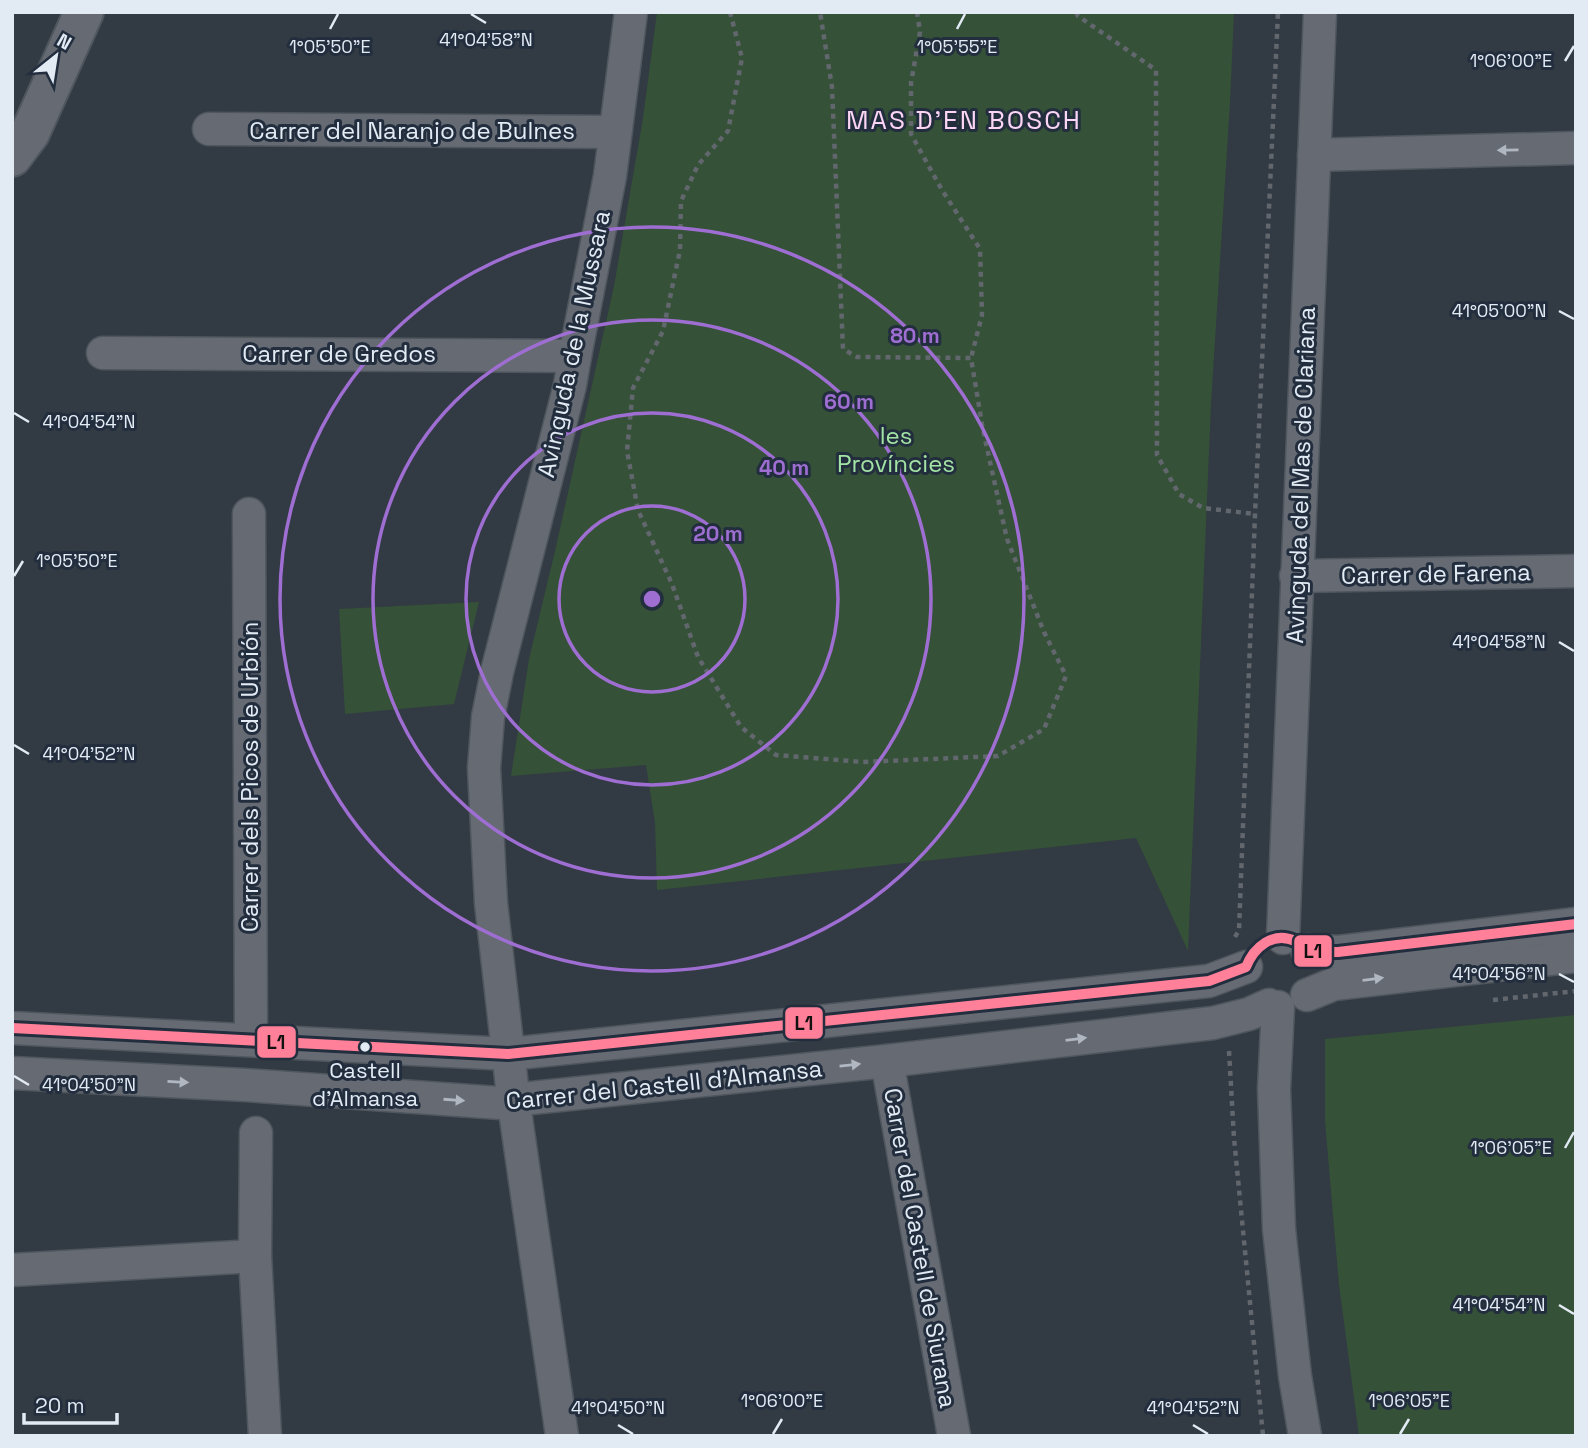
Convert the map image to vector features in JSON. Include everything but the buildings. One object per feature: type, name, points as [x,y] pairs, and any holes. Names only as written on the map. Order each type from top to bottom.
[{"type":"street","points":[[12,157],[30,132],[84,12]]},
{"type":"street","name":"Avinguda de la Mussara","points":[[562,1436],[508,1054],[491,903],[484,768],[488,717],[497,671],[569,385],[610,176],[631,12]]},
{"type":"street","name":"Avinguda del Mas de Clariana","points":[[1295,944],[1296,576],[1321,12]]},
{"type":"street","name":"Carrer del Naranjo de Bulnes","points":[[208,129],[615,132]]},
{"type":"street","points":[[1314,155],[1576,148]]},
{"type":"street","name":"Carrer de Gredos","points":[[103,353],[575,356]]},
{"type":"street","name":"Carrer dels Picos de Urbión","points":[[249,514],[251,1040]]},
{"type":"street","name":"Carrer de Farena","points":[[1296,576],[1576,571]]},
{"type":"street","points":[[1576,924],[1338,952],[1268,940],[1259,945],[1235,971],[1246,979],[1250,990],[1258,999],[1273,1007],[1294,1004],[1307,995],[1334,984],[1576,956]]},
{"type":"street","points":[[1295,944],[1314,963],[1314,982],[1307,995]]},
{"type":"street","name":"Carrer del Castell d'Almansa","points":[[12,1028],[508,1054],[1209,981],[1235,971]]},
{"type":"street","points":[[1273,1007],[1279,1229],[1295,1376],[1305,1436]]},
{"type":"street","name":"Carrer del Castell d'Almansa","points":[[12,1073],[244,1085],[514,1104],[522,1099],[887,1061],[1213,1023],[1273,1007]]},
{"type":"street","name":"Carrer del Castell de Siurana","points":[[887,1061],[954,1436]]},
{"type":"street","points":[[256,1133],[255,1256],[265,1436]]},
{"type":"street","points":[[12,1270],[255,1256]]},
{"type":"path","points":[[730,12],[742,58],[728,131],[698,164],[681,201],[680,250],[663,331],[633,388],[627,451],[638,510],[672,584],[698,657],[741,727],[776,755],[863,762],[998,756],[1044,729],[1066,676],[1044,632],[1007,539],[983,430],[971,358],[982,315],[980,249],[942,190],[911,134],[911,83],[920,32],[916,12]]},
{"type":"path","points":[[820,12],[832,87],[843,349],[857,357],[971,358]]},
{"type":"path","points":[[1076,12],[1087,23],[1156,70],[1157,455],[1179,494],[1203,508],[1255,514]]},
{"type":"path","points":[[1235,971],[1226,953],[1239,930],[1278,12]]},
{"type":"path","points":[[1493,1000],[1576,991]]},
{"type":"path","points":[[1223,1020],[1228,1034],[1234,1138],[1263,1436]]},
{"type":"green space","name":"les Províncies","points":[[657,12],[1234,12],[1211,404],[1188,951],[1136,838],[657,890],[655,823],[646,765],[511,776],[529,659],[614,286],[643,118]]},
{"type":"green space","points":[[479,602],[454,704],[345,714],[339,609]]},
{"type":"green space","points":[[1576,1015],[1576,1436],[1359,1436],[1339,1285],[1325,1121],[1325,1039]]},
{"type":"transit line","name":"L1","points":[[12,1028],[508,1054],[1209,981],[1246,967],[1259,947],[1279,938],[1295,941],[1312,951],[1338,952],[1576,924]]},
{"type":"place","name":"Castell d'Almansa","points":[[365,1047]]},
{"type":"district","name":"MAS D'EN BOSCH","points":[[964,120]]}]
